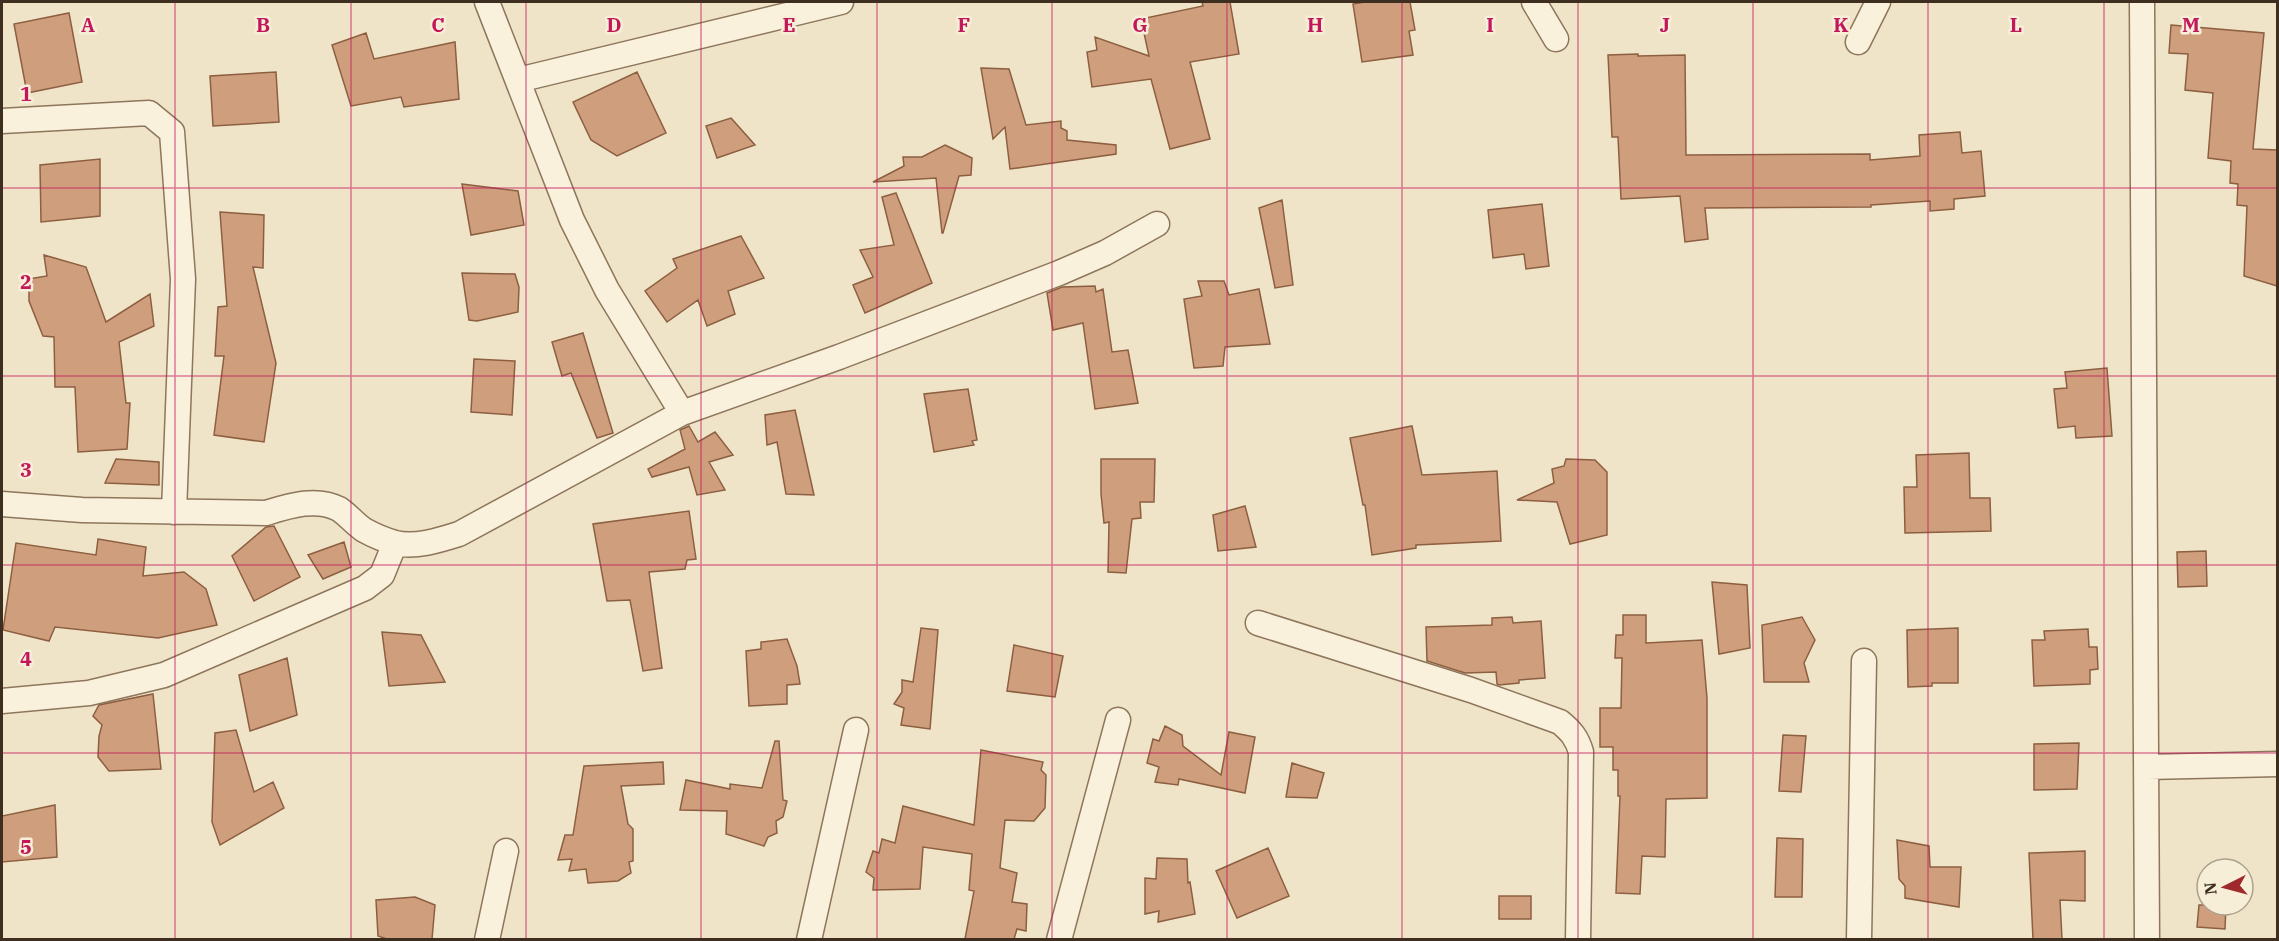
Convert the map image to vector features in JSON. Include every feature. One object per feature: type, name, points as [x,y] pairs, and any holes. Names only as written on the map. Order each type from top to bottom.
[{"type":"street","points":[[487,2],[577,230],[607,290],[682,413]]},
{"type":"street","points":[[518,80],[841,2]]},
{"type":"street","points":[[1534,2],[1556,39]]},
{"type":"street","points":[[1858,42],[1878,2]]},
{"type":"street","points":[[2142,2],[2147,939]]},
{"type":"street","points":[[2,121],[149,113],[171,132],[183,279],[174,512]]},
{"type":"street","points":[[2,504],[82,510],[266,513],[292,505],[317,503],[338,509],[364,530],[395,543],[425,542],[459,534],[682,413],[838,357],[1059,273],[1105,253],[1156,224]]},
{"type":"street","points":[[2,701],[89,693],[164,675],[364,588],[382,575],[395,543]]},
{"type":"street","points":[[1258,623],[1471,690],[1560,722],[1571,731],[1581,752],[1578,939]]},
{"type":"street","points":[[1859,939],[1864,661]]},
{"type":"street","points":[[1059,939],[1118,720]]},
{"type":"street","points":[[809,939],[856,730]]},
{"type":"street","points":[[2147,767],[2277,764]]},
{"type":"street","points":[[488,939],[506,850]]},
{"type":"building","points":[[1202,2],[1230,2],[1239,54],[1190,62],[1210,139],[1170,149],[1151,79],[1092,87],[1087,52],[1097,50],[1095,37],[1149,56],[1141,19],[1203,6]]},
{"type":"building","points":[[1410,2],[1415,30],[1409,31],[1413,55],[1362,62],[1353,4]]},
{"type":"building","points":[[69,13],[82,82],[27,93],[14,24]]},
{"type":"building","points":[[2171,25],[2264,33],[2253,149],[2277,150],[2277,286],[2244,276],[2247,206],[2237,205],[2238,184],[2230,183],[2231,161],[2208,158],[2213,93],[2185,90],[2188,54],[2169,53]]},
{"type":"building","points":[[366,33],[374,59],[455,42],[459,99],[404,107],[401,97],[351,106],[332,45]]},
{"type":"building","points":[[1638,54],[1638,56],[1685,55],[1686,155],[1870,154],[1870,160],[1920,156],[1919,135],[1960,132],[1962,153],[1981,151],[1985,196],[1954,199],[1954,209],[1930,211],[1930,201],[1871,205],[1871,207],[1705,208],[1708,239],[1685,242],[1680,196],[1621,199],[1618,137],[1612,137],[1608,55]]},
{"type":"building","points":[[981,68],[1009,69],[1026,125],[1061,121],[1061,128],[1067,131],[1067,140],[1116,145],[1116,154],[1010,169],[1005,127],[993,139]]},
{"type":"building","points":[[276,72],[279,122],[213,126],[210,76]]},
{"type":"building","points":[[637,72],[666,133],[617,156],[591,140],[573,102]]},
{"type":"building","points":[[731,118],[755,145],[717,158],[706,126]]},
{"type":"building","points":[[945,145],[972,158],[971,175],[959,176],[942,233],[936,178],[873,182],[904,166],[903,157],[922,157]]},
{"type":"building","points":[[100,159],[100,216],[41,222],[40,165]]},
{"type":"building","points":[[462,184],[518,191],[524,225],[471,235]]},
{"type":"building","points":[[896,193],[932,283],[865,313],[853,285],[873,277],[860,250],[894,245],[882,197]]},
{"type":"building","points":[[1282,200],[1293,285],[1275,288],[1259,208]]},
{"type":"building","points":[[1542,204],[1549,266],[1526,269],[1524,254],[1493,258],[1488,210]]},
{"type":"building","points":[[220,212],[264,215],[263,268],[253,267],[276,363],[264,442],[214,435],[224,356],[215,356],[218,307],[227,306]]},
{"type":"building","points":[[741,236],[764,278],[728,291],[735,314],[707,326],[698,300],[667,322],[645,291],[677,268],[673,259]]},
{"type":"building","points":[[44,255],[86,267],[106,322],[150,294],[154,326],[119,342],[126,403],[130,403],[127,449],[78,452],[75,387],[55,387],[54,337],[43,336],[29,301],[29,279],[47,276]]},
{"type":"building","points":[[462,273],[515,274],[519,287],[518,312],[477,321],[469,320]]},
{"type":"building","points":[[1198,281],[1224,281],[1229,295],[1259,289],[1270,344],[1225,347],[1223,366],[1194,368],[1184,299],[1202,296]]},
{"type":"building","points":[[1095,286],[1096,292],[1103,289],[1112,352],[1128,350],[1138,403],[1095,409],[1083,323],[1053,330],[1047,293],[1062,287]]},
{"type":"building","points":[[583,333],[613,433],[597,438],[571,373],[562,376],[552,342]]},
{"type":"building","points":[[474,359],[515,361],[512,415],[471,412]]},
{"type":"building","points":[[2107,368],[2112,436],[2076,438],[2075,426],[2058,428],[2054,389],[2067,388],[2065,372]]},
{"type":"building","points":[[968,389],[977,440],[972,441],[974,445],[934,452],[924,394]]},
{"type":"building","points":[[795,410],[814,495],[786,494],[777,442],[767,445],[765,415]]},
{"type":"building","points":[[689,426],[698,442],[715,432],[733,455],[709,462],[725,490],[697,495],[689,467],[652,477],[648,469],[685,449],[680,430]]},
{"type":"building","points":[[1412,426],[1422,475],[1497,471],[1501,541],[1416,545],[1416,548],[1372,555],[1365,505],[1363,505],[1350,438]]},
{"type":"building","points":[[1969,453],[1970,498],[1990,498],[1991,531],[1905,533],[1904,487],[1917,487],[1916,455]]},
{"type":"building","points":[[116,459],[159,462],[159,485],[105,483]]},
{"type":"building","points":[[1101,459],[1155,459],[1154,502],[1140,502],[1141,518],[1132,519],[1126,573],[1108,572],[1109,522],[1104,523]]},
{"type":"building","points":[[1566,459],[1595,460],[1607,472],[1607,535],[1570,544],[1557,502],[1517,500],[1554,483],[1552,469],[1564,466]]},
{"type":"building","points":[[1245,506],[1256,547],[1218,551],[1213,515]]},
{"type":"building","points":[[689,511],[696,559],[687,560],[685,569],[649,572],[662,668],[643,671],[630,600],[607,601],[593,524]]},
{"type":"building","points":[[274,526],[300,577],[254,601],[232,556],[266,527]]},
{"type":"building","points":[[98,539],[146,547],[143,576],[184,572],[206,589],[217,625],[158,638],[55,627],[49,641],[3,630],[16,543],[96,555]]},
{"type":"building","points":[[344,542],[351,567],[323,579],[308,555]]},
{"type":"building","points":[[2206,551],[2207,586],[2178,587],[2177,552]]},
{"type":"building","points":[[1712,582],[1747,585],[1750,648],[1719,654]]},
{"type":"building","points":[[1623,615],[1646,615],[1646,643],[1702,640],[1707,698],[1707,798],[1666,799],[1665,857],[1642,856],[1640,894],[1616,893],[1620,796],[1618,796],[1618,770],[1613,770],[1613,747],[1600,747],[1600,708],[1621,708],[1622,658],[1615,658],[1616,635],[1623,635]]},
{"type":"building","points":[[1512,617],[1513,623],[1541,621],[1545,678],[1519,680],[1519,683],[1499,685],[1496,672],[1465,673],[1427,661],[1426,627],[1492,625],[1492,618]]},
{"type":"building","points":[[1802,617],[1815,640],[1804,663],[1809,682],[1764,682],[1762,625]]},
{"type":"building","points":[[921,628],[938,630],[930,729],[901,725],[904,708],[894,704],[902,692],[902,680],[913,682]]},
{"type":"building","points":[[1958,628],[1958,683],[1932,683],[1932,686],[1908,687],[1907,630]]},
{"type":"building","points":[[2088,629],[2089,647],[2097,647],[2098,669],[2090,670],[2090,684],[2034,686],[2032,640],[2045,640],[2044,631]]},
{"type":"building","points":[[382,632],[421,635],[445,682],[389,686]]},
{"type":"building","points":[[787,639],[797,666],[800,684],[787,685],[787,704],[749,706],[746,651],[761,649],[761,642]]},
{"type":"building","points":[[1014,645],[1063,656],[1055,697],[1007,691]]},
{"type":"building","points":[[287,658],[297,715],[250,731],[239,675]]},
{"type":"building","points":[[153,694],[161,769],[109,771],[98,757],[102,725],[93,716],[99,705]]},
{"type":"building","points":[[1165,726],[1182,735],[1183,746],[1221,775],[1229,732],[1255,737],[1245,793],[1179,779],[1178,785],[1155,782],[1159,767],[1147,763],[1153,739],[1159,741]]},
{"type":"building","points":[[236,730],[254,792],[273,782],[284,808],[220,845],[212,822],[215,733]]},
{"type":"building","points":[[1783,735],[1806,736],[1801,792],[1779,791]]},
{"type":"building","points":[[775,741],[779,741],[783,800],[787,801],[783,817],[776,821],[777,833],[768,837],[764,846],[726,834],[727,811],[680,810],[686,780],[730,789],[730,784],[762,788]]},
{"type":"building","points":[[2079,743],[2077,789],[2034,790],[2034,744]]},
{"type":"building","points":[[981,750],[1043,762],[1041,770],[1046,775],[1045,808],[1034,821],[1005,820],[1000,868],[1017,873],[1012,902],[1027,904],[1026,931],[1017,929],[1014,939],[965,939],[974,891],[969,890],[972,854],[923,847],[920,889],[873,890],[874,878],[866,872],[873,851],[879,853],[882,839],[895,843],[903,806],[974,825]]},
{"type":"building","points":[[663,762],[664,784],[621,786],[628,824],[633,829],[633,861],[629,862],[631,873],[618,881],[588,883],[586,869],[569,871],[572,859],[558,860],[565,835],[573,835],[584,766]]},
{"type":"building","points":[[1292,763],[1324,773],[1317,798],[1286,797]]},
{"type":"building","points":[[55,805],[57,857],[2,862],[2,816]]},
{"type":"building","points":[[1777,838],[1803,839],[1802,897],[1775,897]]},
{"type":"building","points":[[1897,840],[1929,846],[1930,867],[1961,867],[1959,907],[1905,898],[1905,886],[1899,879]]},
{"type":"building","points":[[1268,848],[1289,896],[1237,918],[1216,871]]},
{"type":"building","points":[[2085,851],[2085,901],[2060,900],[2062,939],[2033,939],[2029,853]]},
{"type":"building","points":[[1157,858],[1187,859],[1188,883],[1190,882],[1195,914],[1158,922],[1159,911],[1145,914],[1145,878],[1156,879]]},
{"type":"building","points":[[1499,896],[1531,896],[1531,919],[1499,919]]},
{"type":"building","points":[[415,897],[435,905],[432,939],[387,939],[378,936],[376,900]]},
{"type":"building","points":[[2198,917],[2226,917],[2225,929],[2197,927]]}]
